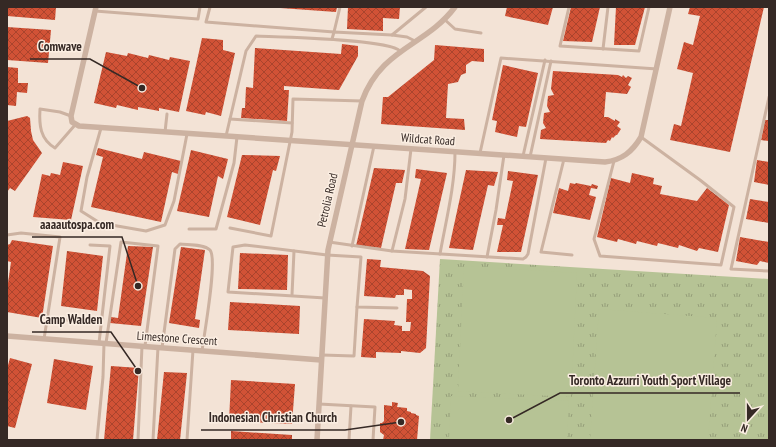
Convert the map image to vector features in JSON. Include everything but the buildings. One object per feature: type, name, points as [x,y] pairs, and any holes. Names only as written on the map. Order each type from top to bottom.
[{"type":"street","name":"Petrolia Road","points":[[317,440],[327,255],[362,101],[367,88],[384,64],[444,19],[454,7]]},
{"type":"street","points":[[614,161],[630,152],[641,138],[670,7]]},
{"type":"street","points":[[73,121],[96,9]]},
{"type":"street","name":"Wildcat Road","points":[[73,121],[79,126],[101,128],[605,162],[614,161]]},
{"type":"street","name":"Limestone Crescent","points":[[7,336],[202,351],[322,357]]},
{"type":"lane","points":[[115,7],[115,12]]},
{"type":"lane","points":[[96,9],[198,19],[200,7]]},
{"type":"lane","points":[[210,7],[206,22],[334,32],[392,34],[408,37],[415,41]]},
{"type":"lane","points":[[332,39],[340,7]]},
{"type":"lane","points":[[392,34],[426,7]]},
{"type":"lane","points":[[569,7],[560,46],[639,52],[649,7]]},
{"type":"lane","points":[[604,49],[608,7]]},
{"type":"lane","points":[[444,19],[456,29],[481,33]]},
{"type":"lane","points":[[226,136],[246,51],[256,36],[332,39],[388,46],[400,51]]},
{"type":"lane","points":[[480,153],[501,58],[657,68]]},
{"type":"lane","points":[[523,156],[545,60]]},
{"type":"lane","points":[[530,157],[552,61]]},
{"type":"lane","points":[[769,96],[731,269],[769,271]]},
{"type":"lane","points":[[230,228],[271,236],[291,141],[293,99],[362,101]]},
{"type":"lane","points":[[40,109],[60,112],[73,121],[55,148],[48,144],[42,134],[39,120],[40,109]]},
{"type":"lane","points":[[165,132],[167,114]]},
{"type":"lane","points":[[230,119],[292,123]]},
{"type":"lane","points":[[101,128],[87,177],[81,211],[100,223],[146,231],[165,225],[174,201],[187,134]]},
{"type":"lane","points":[[189,229],[216,228],[234,163],[237,137]]},
{"type":"lane","points":[[614,161],[594,239],[600,256],[721,264],[734,207],[700,180],[641,138]]},
{"type":"lane","points":[[352,246],[374,146]]},
{"type":"lane","points":[[392,251],[405,199],[411,149]]},
{"type":"lane","points":[[440,254],[453,186],[455,152]]},
{"type":"lane","points":[[487,257],[504,155]]},
{"type":"lane","points":[[329,242],[392,251],[523,259],[526,257],[546,158]]},
{"type":"lane","points":[[564,159],[541,252],[572,255]]},
{"type":"lane","points":[[7,235],[21,233],[60,237],[44,339]]},
{"type":"lane","points":[[103,343],[121,242],[158,246],[144,346],[138,440]]},
{"type":"lane","points":[[153,440],[160,348],[175,249],[180,244],[206,247],[211,251],[213,257],[211,288],[202,351]]},
{"type":"lane","points":[[90,245],[110,246],[102,324],[103,377],[97,440]]},
{"type":"lane","points":[[322,357],[354,356],[361,257],[327,255],[245,245],[233,247],[228,292],[325,298]]},
{"type":"lane","points":[[292,295],[294,251]]},
{"type":"lane","points":[[357,307],[397,308]]},
{"type":"lane","points":[[67,320],[102,324]]},
{"type":"lane","points":[[187,440],[193,350]]},
{"type":"lane","points":[[319,404],[375,407],[373,440]]},
{"type":"lane","points":[[349,440],[351,406]]},
{"type":"green space","points":[[440,259],[769,279],[769,440],[430,440]]},
{"type":"green space","points":[[464,266],[577,273],[571,397],[458,391]]},
{"type":"green space","points":[[599,309],[717,318],[708,440],[590,440]]},
{"type":"green space","points":[[451,396],[569,401],[567,440],[449,440]]},
{"type":"place","name":"Comwave","points":[[142,88]]},
{"type":"place","name":"aaaautospa.com","points":[[138,286]]},
{"type":"place","name":"Camp Walden","points":[[138,371]]},
{"type":"place","name":"Toronto Azzurri Youth Sport Village","points":[[509,420]]},
{"type":"place","name":"Indonesian Christian Church","points":[[401,422]]}]
